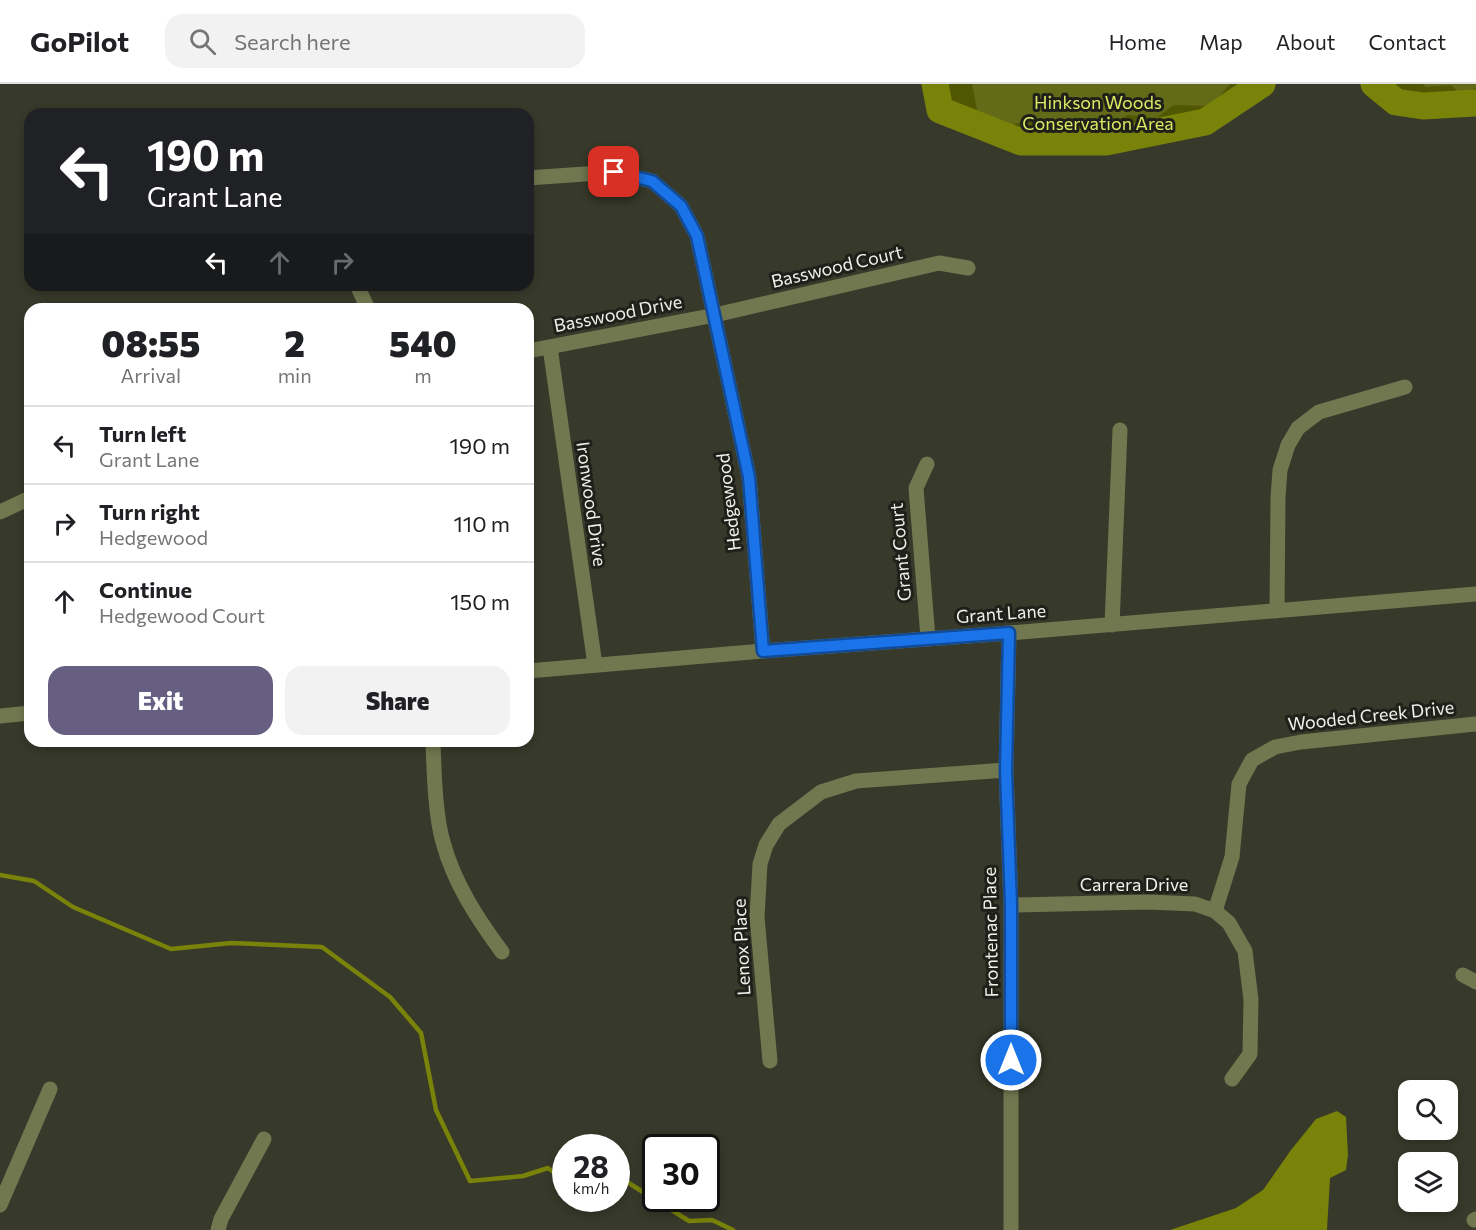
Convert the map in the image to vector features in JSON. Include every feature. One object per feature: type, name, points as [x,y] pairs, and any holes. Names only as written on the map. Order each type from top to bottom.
[{"type":"street","name":"Hedgewood","points":[[534,178],[614,172],[652,181],[681,206],[697,236],[749,477],[763,651]]},
{"type":"street","name":"Basswood Court","points":[[715,315],[939,263],[968,268]]},
{"type":"street","name":"Basswood Drive","points":[[534,350],[715,315]]},
{"type":"street","name":"Ironwood Drive","points":[[550,347],[595,665]]},
{"type":"street","points":[[1277,611],[1278,497],[1280,470],[1288,445],[1298,428],[1319,412],[1405,387]]},
{"type":"street","points":[[1112,625],[1120,430]]},
{"type":"street","name":"Grant Court","points":[[927,464],[916,488],[928,638]]},
{"type":"street","points":[[0,512],[24,501]]},
{"type":"street","name":"Grant Lane","points":[[534,670],[1476,594]]},
{"type":"street","name":"Frontenac Place","points":[[1009,633],[1006,770],[1011,905],[1011,1230]]},
{"type":"street","points":[[0,716],[24,714]]},
{"type":"street","name":"Wooded Creek Drive","points":[[1215,911],[1232,857],[1239,784],[1252,760],[1275,747],[1301,742],[1476,724]]},
{"type":"street","points":[[433,747],[443,842],[460,885],[480,922],[502,952]]},
{"type":"street","name":"Lenox Place","points":[[770,1061],[757,917],[760,864],[766,845],[778,824],[821,792],[856,781],[1006,770]]},
{"type":"street","name":"Carrera Drive","points":[[1011,905],[1195,904],[1215,911]]},
{"type":"street","points":[[1215,911],[1229,923],[1245,951],[1251,1000],[1250,1054],[1232,1079]]},
{"type":"street","points":[[0,1205],[50,1089]]},
{"type":"street","points":[[218,1230],[221,1219],[264,1138]]},
{"type":"green space","name":"Hinkson Woods Conservation Area","points":[[935,84],[1262,84],[1205,122],[1106,142],[1021,142],[940,110]]},
{"type":"green space","points":[[972,84],[1230,84],[1211,106],[1174,105],[1156,118],[1128,115],[1103,128],[1032,119],[1004,127],[978,115]]},
{"type":"green space","points":[[1374,84],[1476,84],[1476,102],[1396,102]]},
{"type":"green space","points":[[1423,84],[1476,84],[1476,87],[1470,93],[1460,94],[1451,85],[1426,87]]},
{"type":"shaded area","points":[[1337,1111],[1346,1117],[1348,1155],[1346,1170],[1330,1178],[1327,1230],[1170,1230],[1236,1208],[1263,1190],[1316,1119]]},
{"type":"waterway","points":[[935,84],[940,110],[1021,142],[1106,142],[1205,122],[1262,84]]},
{"type":"waterway","points":[[1374,84],[1396,102],[1423,106],[1476,103]]},
{"type":"waterway","points":[[0,875],[34,881],[73,907],[171,949],[231,943],[322,947],[390,997],[421,1033],[436,1110],[470,1181],[523,1176],[548,1168],[552,1171]]},
{"type":"waterway","points":[[630,1184],[689,1221],[712,1220],[733,1230]]},
{"type":"route","points":[[614,172],[652,181],[681,206],[697,236],[749,477],[763,651],[1009,633],[1006,770],[1011,905],[1011,1060]]}]
